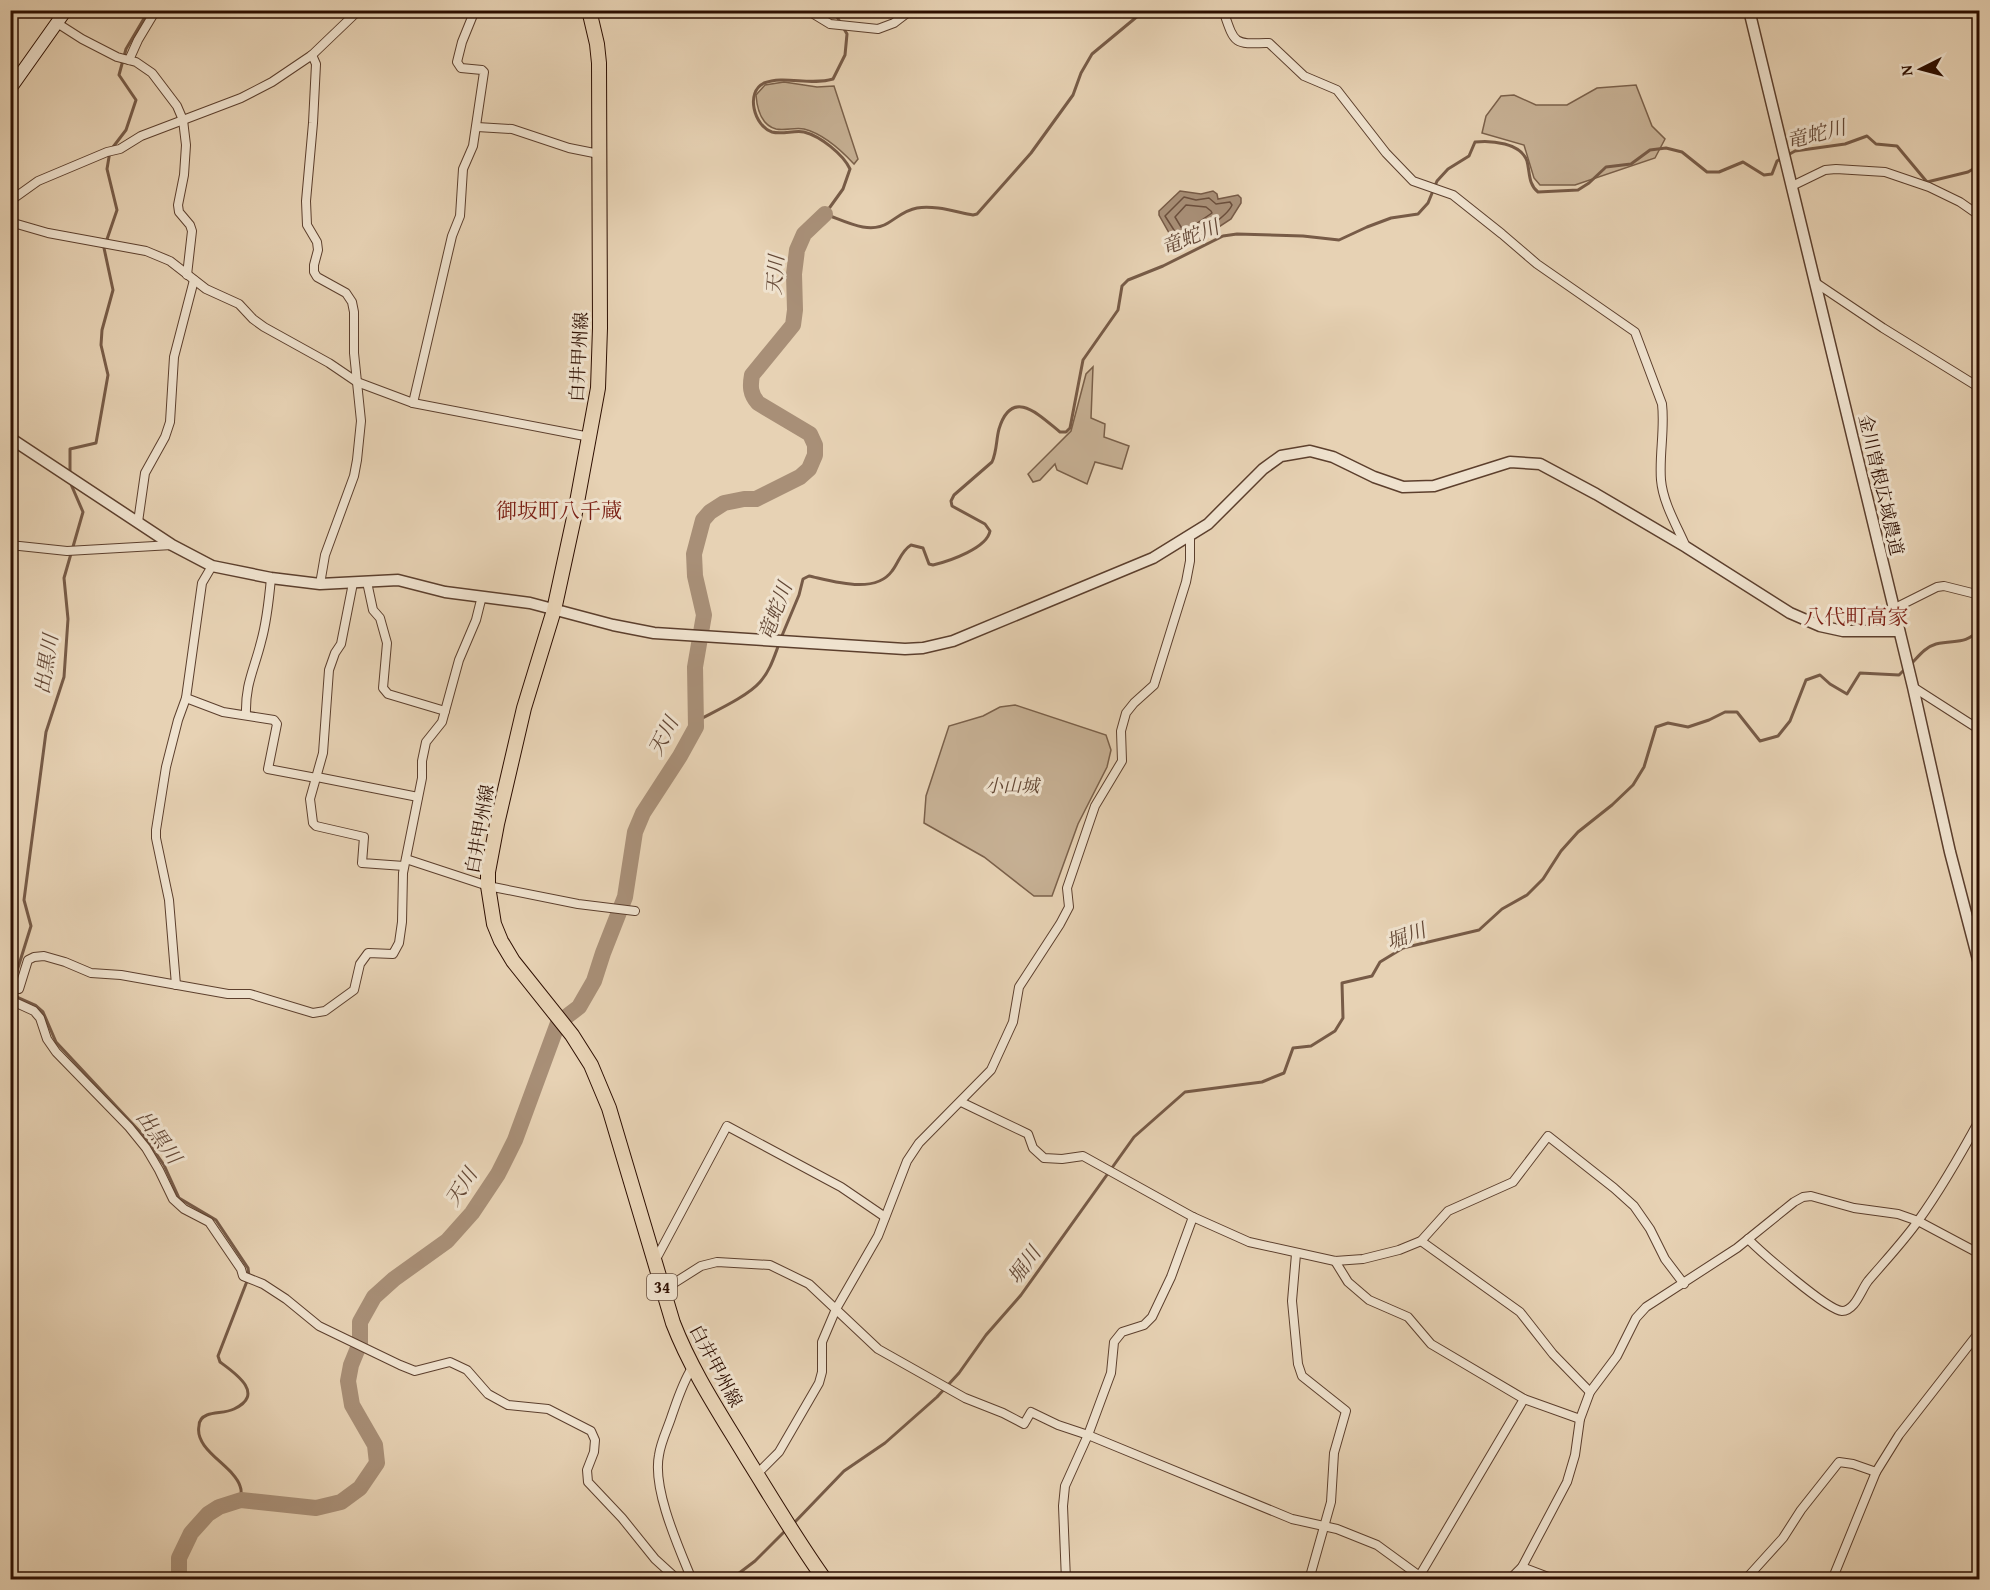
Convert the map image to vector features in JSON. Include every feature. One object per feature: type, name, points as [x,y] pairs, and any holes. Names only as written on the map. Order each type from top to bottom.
[{"type":"main road","points":[[10,89],[66,10]]},
{"type":"main road","name":"白井甲州線","points":[[590,12],[599,63],[600,356],[598,388],[554,610],[521,720],[497,824],[488,872],[492,916],[501,941],[513,960],[572,1035],[591,1065],[609,1108],[676,1332],[692,1368],[825,1580]]},
{"type":"street","points":[[129,60],[156,10]]},
{"type":"street","points":[[10,201],[38,181],[118,149],[141,136],[242,98],[272,82],[312,56],[359,10]]},
{"type":"street","points":[[413,403],[449,246],[460,216],[463,169],[473,146],[477,127],[484,72],[461,68],[458,62],[462,42],[475,10]]},
{"type":"street","points":[[807,10],[830,24],[878,29],[894,23],[911,10]]},
{"type":"street","points":[[1223,10],[1235,40],[1241,44],[1269,44],[1304,76],[1337,90],[1386,153],[1413,181],[1453,195],[1537,264],[1635,332],[1662,404],[1661,479],[1663,493],[1686,547]]},
{"type":"street","name":"金川曽根広域農道","points":[[1749,10],[1910,674],[1950,852],[1980,967]]},
{"type":"street","points":[[57,23],[82,39],[118,57],[136,62],[152,72],[177,106],[183,120],[186,145],[184,175],[178,205],[179,212],[192,231],[190,277],[174,357],[170,422],[165,438],[145,473],[138,522]]},
{"type":"street","points":[[312,56],[316,64],[306,201],[307,225],[317,242],[314,272],[317,277],[346,293],[352,302],[354,353],[361,421],[354,476],[325,555],[320,584]]},
{"type":"street","points":[[477,127],[512,129],[569,148],[599,154]]},
{"type":"street","points":[[1792,186],[1825,170],[1885,172],[1929,187],[1960,202],[1980,216]]},
{"type":"street","points":[[10,222],[48,233],[146,251],[161,256],[206,289],[239,304],[264,327],[329,363],[357,382],[413,403],[590,437]]},
{"type":"street","points":[[1816,283],[1980,388]]},
{"type":"street","points":[[10,438],[172,545],[212,566],[271,578],[320,584],[398,579],[445,592],[530,603],[613,625],[654,633],[905,649],[953,642],[1153,558],[1208,524],[1263,470],[1281,456],[1310,451],[1333,457],[1374,477],[1403,487],[1434,486],[1510,462],[1540,464],[1686,547],[1790,613],[1820,626],[1843,631],[1899,631]]},
{"type":"street","points":[[758,1474],[779,1452],[819,1383],[822,1372],[822,1342],[836,1309],[878,1236],[906,1161],[920,1143],[991,1070],[1013,1022],[1019,987],[1069,907],[1066,888],[1095,806],[1122,761],[1121,731],[1126,713],[1154,685],[1186,582],[1190,561],[1190,536]]},
{"type":"street","points":[[10,545],[72,551],[172,545]]},
{"type":"street","points":[[176,985],[168,900],[156,838],[166,767],[186,698],[202,583],[212,566]]},
{"type":"street","points":[[246,715],[248,683],[267,620],[271,578]]},
{"type":"street","points":[[367,582],[373,610],[380,618],[387,643],[383,688],[388,694],[445,711]]},
{"type":"street","points":[[353,583],[341,644],[329,670],[323,753],[310,799],[313,823],[316,826],[364,837],[362,863],[405,863],[488,886],[579,904],[635,911]]},
{"type":"street","points":[[1893,609],[1937,586],[1980,593]]},
{"type":"street","points":[[19,989],[28,960],[44,956],[91,973],[121,975],[228,994],[250,994],[313,1013],[325,1011],[354,990],[360,964],[368,953],[393,954],[399,943],[405,863],[422,778],[422,761],[426,742],[442,722],[459,660],[476,620],[482,596]]},
{"type":"street","points":[[1913,687],[1980,730]]},
{"type":"street","points":[[186,698],[224,712],[274,720],[277,724],[268,769],[418,797]]},
{"type":"street","points":[[10,1000],[34,1011],[40,1018],[47,1039],[57,1053],[129,1127],[146,1148],[172,1199],[184,1209],[209,1222],[248,1278],[263,1284],[286,1299],[319,1326],[400,1365],[415,1371],[450,1362],[467,1370],[488,1394],[508,1405],[548,1408],[591,1431],[595,1440],[594,1452],[587,1470],[588,1482],[622,1518],[655,1559],[678,1580]]},
{"type":"street","points":[[961,1102],[1029,1134],[1033,1148],[1044,1158],[1062,1159],[1083,1156],[1193,1217],[1249,1242],[1335,1262],[1363,1259],[1399,1250],[1422,1241],[1448,1211],[1513,1182],[1548,1136],[1634,1206],[1650,1229],[1665,1258],[1684,1284]]},
{"type":"street","points":[[1748,1239],[1773,1263],[1839,1310],[1845,1311],[1851,1308],[1866,1284],[1918,1221],[1980,1119]]},
{"type":"street","points":[[655,1262],[727,1126],[841,1186],[885,1217]]},
{"type":"street","points":[[1509,1580],[1522,1567],[1568,1482],[1575,1455],[1580,1419],[1590,1392],[1617,1356],[1636,1318],[1646,1307],[1684,1284],[1748,1239],[1794,1202],[1810,1196],[1854,1208],[1898,1215],[1918,1221],[1980,1254]]},
{"type":"street","points":[[1066,1580],[1063,1506],[1065,1486],[1088,1435],[1111,1373],[1114,1342],[1122,1332],[1144,1325],[1152,1317],[1171,1277],[1193,1217]]},
{"type":"street","points":[[1422,1241],[1520,1312],[1553,1354],[1590,1392]]},
{"type":"street","points":[[1296,1254],[1292,1301],[1298,1364],[1302,1376],[1346,1411],[1334,1453],[1330,1502],[1325,1526],[1309,1580]]},
{"type":"street","points":[[663,1290],[701,1266],[717,1262],[770,1265],[809,1284],[878,1349],[947,1388],[1024,1424],[1031,1412],[1292,1519],[1325,1526],[1377,1545],[1422,1577],[1524,1399]]},
{"type":"street","points":[[1335,1262],[1348,1282],[1369,1300],[1408,1317],[1431,1344],[1524,1399],[1580,1419]]},
{"type":"street","points":[[1832,1580],[1876,1472],[1899,1435],[1980,1331]]},
{"type":"street","points":[[692,1368],[685,1378],[661,1449],[657,1473],[665,1508],[692,1580]]},
{"type":"street","points":[[1745,1580],[1783,1538],[1801,1510],[1839,1462],[1876,1472]]},
{"type":"street","points":[[1522,1567],[1556,1580]]},
{"type":"green space","points":[[784,82],[817,87],[834,86],[858,159],[854,164],[838,148],[811,131],[776,129],[763,120],[756,95],[765,85]]},
{"type":"green space","points":[[1636,85],[1652,126],[1665,139],[1655,158],[1575,185],[1540,185],[1534,178],[1524,145],[1482,133],[1486,116],[1501,96],[1514,95],[1536,105],[1567,105],[1597,88]]},
{"type":"green space","points":[[1093,367],[1091,418],[1105,424],[1104,437],[1129,446],[1122,469],[1095,462],[1087,484],[1057,470],[1055,464],[1040,480],[1033,482],[1028,474],[1071,431],[1086,374]]},
{"type":"green space","name":"小山城","points":[[1015,705],[1106,735],[1111,750],[1107,767],[1078,824],[1052,896],[1034,896],[984,857],[924,823],[926,796],[949,726],[983,716],[1000,707]]},
{"type":"water","points":[[1180,191],[1201,194],[1213,191],[1217,194],[1218,199],[1238,195],[1241,203],[1231,219],[1196,242],[1177,247],[1159,211]]},
{"type":"waterway","name":"出黒川","points":[[70,473],[70,449],[96,443],[108,375],[101,345],[102,330],[113,290],[104,248],[117,210],[107,169],[110,151],[126,130],[136,100],[119,75],[126,49],[149,10]]},
{"type":"waterway","name":"天川","points":[[833,10],[847,34],[845,55],[833,79],[825,81],[780,80],[764,83],[758,87],[755,94],[754,109],[760,123],[766,129],[780,133],[804,132],[817,137],[837,152],[850,169],[843,189],[825,214],[857,226],[873,228],[888,223],[905,212],[924,207],[977,214],[1031,153],[1073,95],[1081,73],[1092,54],[1145,10]]},
{"type":"waterway","name":"竜蛇川","points":[[781,638],[799,595],[803,579],[809,576],[841,583],[875,583],[892,571],[902,553],[911,545],[923,548],[929,564],[933,565],[958,557],[982,543],[990,531],[985,524],[952,506],[951,501],[954,495],[992,462],[999,429],[1005,416],[1011,409],[1027,408],[1060,432],[1066,432],[1070,428],[1083,360],[1118,310],[1122,286],[1128,280],[1163,266],[1223,236],[1237,234],[1303,236],[1339,240],[1391,218],[1418,214],[1428,203],[1437,181],[1448,169],[1469,156],[1475,142],[1497,142],[1519,150],[1527,161],[1531,182],[1538,192],[1578,190],[1606,167],[1631,164],[1650,150],[1666,148],[1682,152],[1707,172],[1719,172],[1743,162],[1764,175],[1772,174],[1777,161],[1795,151],[1845,144],[1867,136],[1876,144],[1897,146],[1927,182],[1968,172],[1980,165]]},
{"type":"waterway","name":"天川","points":[[179,1580],[179,1558],[191,1533],[208,1514],[219,1507],[241,1500],[316,1508],[341,1502],[360,1488],[377,1463],[375,1445],[352,1405],[348,1381],[351,1365],[360,1343],[360,1322],[374,1297],[394,1279],[447,1241],[472,1213],[498,1174],[515,1140],[558,1023],[579,1007],[594,981],[625,897],[635,832],[643,813],[696,727],[695,667],[704,615],[695,576],[694,554],[703,520],[710,512],[724,503],[756,499],[800,477],[809,469],[815,455],[815,445],[810,434],[758,403],[752,393],[751,383],[752,375],[793,325],[797,250],[804,234],[825,214]]},
{"type":"waterway","name":"出黒川","points":[[70,482],[83,512],[64,578],[68,619],[64,677],[46,732],[24,900],[31,926],[12,987],[17,997],[35,1005],[43,1012],[56,1042],[143,1135],[164,1165],[179,1198],[216,1220],[248,1268],[249,1276],[218,1356],[220,1362],[245,1384],[248,1390],[247,1397],[234,1409],[205,1416],[199,1426],[202,1443],[236,1479],[241,1489],[241,1500]]},
{"type":"waterway","name":"堀川","points":[[1910,665],[1928,647],[1964,640],[1980,629]]},
{"type":"waterway","name":"竜蛇川","points":[[695,722],[754,688],[766,673],[779,644]]},
{"type":"waterway","name":"堀川","points":[[793,1524],[844,1471],[885,1443],[937,1397],[959,1373],[986,1335],[1021,1295],[1134,1137],[1185,1092],[1262,1082],[1284,1073],[1293,1048],[1311,1046],[1335,1031],[1343,1018],[1342,983],[1372,976],[1380,962],[1403,948],[1479,930],[1502,909],[1527,895],[1543,879],[1561,851],[1578,832],[1633,785],[1644,767],[1656,727],[1668,723],[1688,727],[1725,712],[1737,712],[1760,741],[1778,736],[1790,721],[1806,680],[1820,675],[1847,694],[1860,673],[1899,675],[1905,669]]},
{"type":"waterway","name":"堀川","points":[[730,1580],[755,1561],[786,1530]]},
{"type":"district","name":"御坂町八千蔵","points":[[559,511]]},
{"type":"district","name":"八代町高家","points":[[1856,617]]}]
